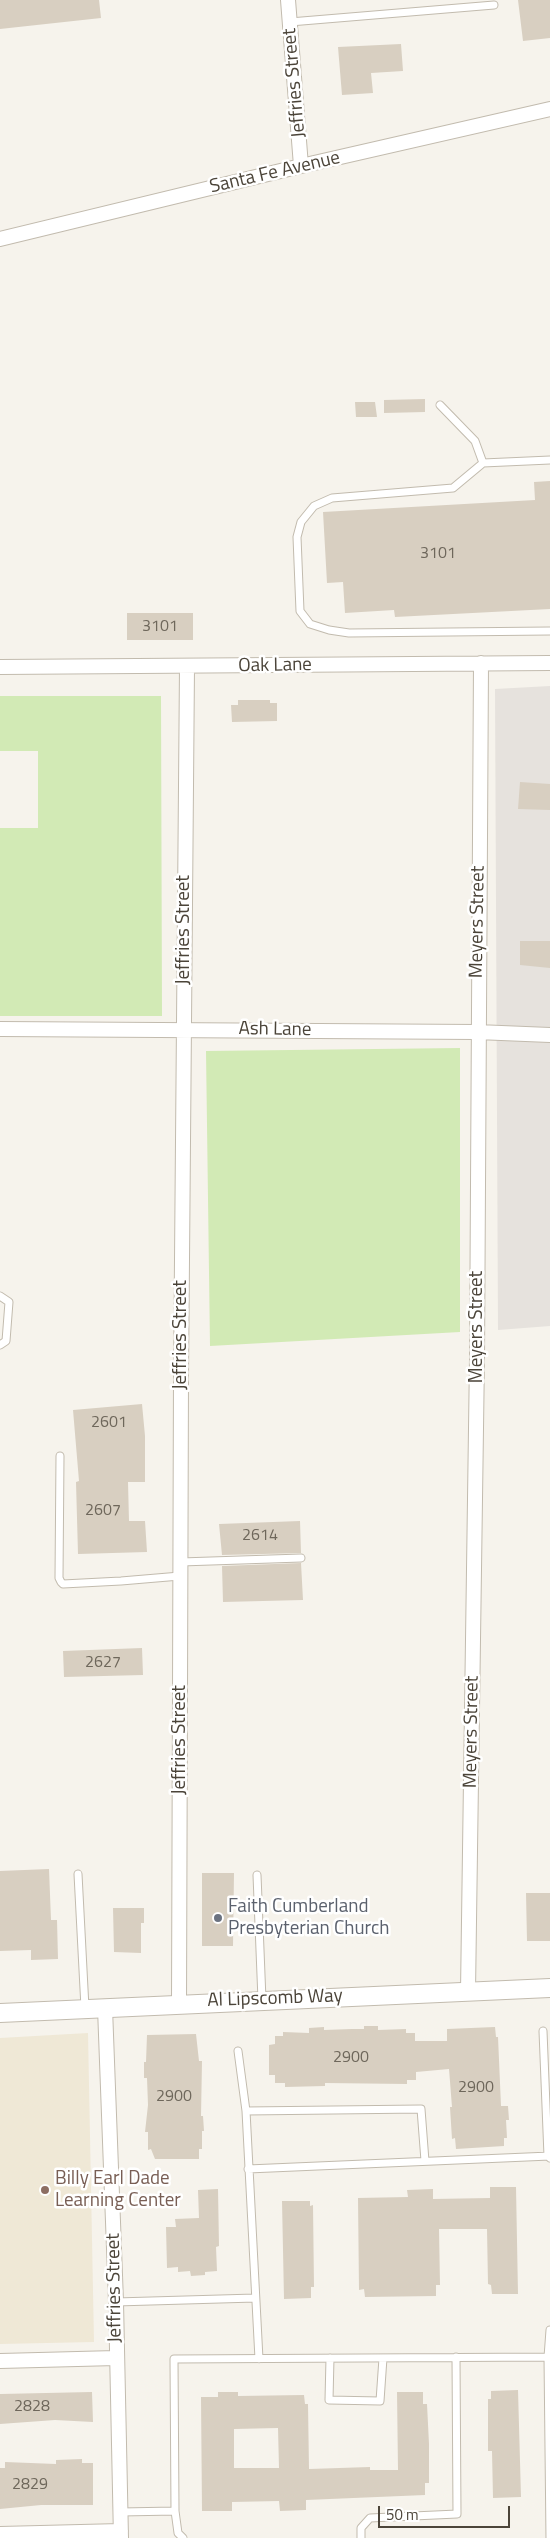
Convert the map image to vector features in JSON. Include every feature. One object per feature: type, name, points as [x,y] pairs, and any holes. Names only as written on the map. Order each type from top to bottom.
[{"type":"street","name":"Jeffries Street","points":[[288,0],[301,166]]},
{"type":"street","name":"Santa Fe Avenue","points":[[0,239],[301,166],[550,109]]},
{"type":"street","name":"Meyers Street","points":[[468,1991],[477,1358],[477,1032],[481,663]]},
{"type":"street","name":"Oak Lane","points":[[0,667],[550,663]]},
{"type":"street","name":"Jeffries Street","points":[[179,2003],[186,666]]},
{"type":"street","name":"Ash Lane","points":[[0,1029],[477,1032],[550,1035]]},
{"type":"street","name":"Al Lipscomb Way","points":[[0,2012],[550,1988]]},
{"type":"street","name":"Jeffries Street","points":[[105,2008],[116,2302],[121,2534]]},
{"type":"street","points":[[0,2361],[116,2358]]},
{"type":"street","points":[[0,2534],[121,2534]]},
{"type":"lane","points":[[290,22],[494,5]]},
{"type":"lane","points":[[440,405],[475,441],[484,463]]},
{"type":"lane","points":[[550,460],[484,463],[453,488],[332,498],[314,506],[301,522],[297,537],[300,610],[310,624],[349,634],[550,631]]},
{"type":"lane","points":[[0,1296],[9,1302],[6,1341],[0,1345]]},
{"type":"lane","points":[[60,1456],[58,1578],[63,1584],[180,1576]]},
{"type":"lane","points":[[180,1562],[301,1558]]},
{"type":"lane","points":[[78,1874],[85,2009]]},
{"type":"lane","points":[[257,1875],[262,2000]]},
{"type":"lane","points":[[248,2169],[549,2157],[543,2031]]},
{"type":"lane","points":[[238,2051],[246,2111],[258,2358]]},
{"type":"lane","points":[[246,2111],[421,2109],[425,2162]]},
{"type":"lane","points":[[116,2302],[255,2298]]},
{"type":"lane","points":[[550,2330],[550,2538]]},
{"type":"lane","points":[[361,2538],[361,2528],[370,2518],[457,2514],[456,2357]]},
{"type":"lane","points":[[183,2538],[178,2533],[176,2511],[174,2359],[549,2357]]},
{"type":"lane","points":[[330,2358],[329,2400],[380,2401],[383,2358]]},
{"type":"lane","points":[[120,2512],[176,2511]]},
{"type":"shaded area","points":[[550,686],[550,1326],[498,1330],[495,689]]},
{"type":"shaded area","name":"Billy Earl Dade Learning Center","points":[[88,2033],[94,2342],[0,2344],[0,2038]]},
{"type":"green space","points":[[0,696],[161,696],[162,1016],[0,1016],[0,828],[38,828],[38,751],[0,751]]},
{"type":"green space","points":[[460,1048],[460,1332],[210,1346],[206,1051]]},
{"type":"building","points":[[0,0],[99,0],[101,18],[0,29]]},
{"type":"building","points":[[518,0],[550,0],[550,38],[523,41]]},
{"type":"building","points":[[401,44],[403,71],[371,73],[373,93],[342,95],[338,47]]},
{"type":"building","points":[[425,399],[425,412],[384,413],[384,400]]},
{"type":"building","points":[[355,402],[375,402],[377,417],[356,417]]},
{"type":"building","points":[[550,481],[550,609],[395,617],[394,610],[345,613],[343,582],[327,583],[323,512],[535,500],[534,482]]},
{"type":"building","points":[[127,613],[193,613],[193,640],[127,640]]},
{"type":"building","points":[[238,700],[270,700],[270,703],[277,703],[277,721],[232,722],[231,705],[238,705]]},
{"type":"building","points":[[520,782],[550,784],[550,810],[518,809]]},
{"type":"building","points":[[520,941],[550,941],[550,968],[520,965]]},
{"type":"building","points":[[142,1404],[145,1436],[145,1482],[128,1482],[129,1521],[145,1521],[147,1552],[78,1554],[76,1482],[79,1481],[73,1410]]},
{"type":"building","points":[[300,1521],[301,1553],[222,1555],[219,1524]]},
{"type":"building","points":[[301,1563],[303,1600],[223,1602],[222,1566]]},
{"type":"building","points":[[142,1648],[143,1675],[64,1677],[63,1651]]},
{"type":"building","points":[[49,1869],[51,1920],[57,1920],[58,1959],[31,1960],[31,1950],[0,1951],[0,1871]]},
{"type":"building","points":[[202,1873],[234,1873],[233,1946],[202,1946]]},
{"type":"building","points":[[526,1893],[550,1893],[550,1941],[527,1941]]},
{"type":"building","points":[[113,1908],[144,1908],[144,1923],[141,1923],[141,1953],[114,1952]]},
{"type":"building","points":[[364,2026],[378,2026],[378,2030],[406,2029],[406,2033],[415,2033],[415,2041],[447,2041],[447,2029],[495,2027],[496,2037],[498,2037],[501,2106],[508,2106],[509,2120],[506,2120],[507,2138],[504,2138],[504,2146],[456,2149],[455,2138],[452,2139],[449,2069],[416,2072],[416,2080],[407,2080],[407,2084],[325,2083],[325,2086],[285,2087],[285,2083],[275,2083],[275,2075],[269,2075],[269,2045],[275,2044],[275,2036],[283,2036],[283,2032],[309,2033],[309,2028],[324,2027],[324,2030],[364,2029]]},
{"type":"building","points":[[196,2034],[199,2061],[202,2061],[201,2116],[203,2116],[204,2131],[202,2131],[202,2149],[199,2149],[199,2159],[155,2159],[151,2149],[148,2150],[148,2132],[145,2132],[148,2105],[147,2078],[144,2078],[144,2062],[146,2062],[147,2035]]},
{"type":"building","points":[[490,2187],[516,2187],[518,2294],[492,2294],[491,2285],[488,2284],[487,2229],[439,2229],[440,2285],[436,2285],[436,2296],[365,2297],[364,2289],[359,2290],[358,2198],[408,2197],[407,2190],[433,2189],[433,2199],[490,2198]]},
{"type":"building","points":[[218,2189],[219,2246],[216,2247],[217,2271],[205,2272],[205,2275],[191,2276],[190,2271],[178,2272],[178,2267],[167,2268],[166,2227],[176,2227],[175,2219],[199,2218],[198,2190]]},
{"type":"building","points":[[282,2201],[310,2201],[310,2206],[313,2205],[314,2287],[311,2287],[311,2298],[284,2299]]},
{"type":"building","points":[[518,2390],[521,2497],[493,2498],[492,2451],[488,2451],[488,2399],[491,2399],[491,2391]]},
{"type":"building","points":[[92,2392],[93,2422],[55,2420],[0,2424],[0,2394]]},
{"type":"building","points":[[218,2392],[238,2392],[238,2396],[304,2395],[305,2404],[308,2404],[309,2469],[370,2467],[370,2470],[398,2470],[397,2392],[423,2392],[423,2404],[427,2404],[429,2444],[429,2483],[425,2483],[425,2495],[306,2500],[306,2510],[280,2511],[279,2501],[232,2502],[232,2511],[202,2511],[201,2397],[218,2397]],"holes":[[[278,2428],[279,2468],[234,2468],[234,2429]]]},
{"type":"building","points":[[82,2459],[82,2463],[93,2463],[93,2505],[41,2505],[0,2509],[0,2468],[5,2468],[5,2462],[56,2464],[56,2460]]},
{"type":"place","name":"Faith Cumberland Presbyterian Church","points":[[218,1918]]},
{"type":"place","name":"Billy Earl Dade Learning Center","points":[[45,2190]]}]
